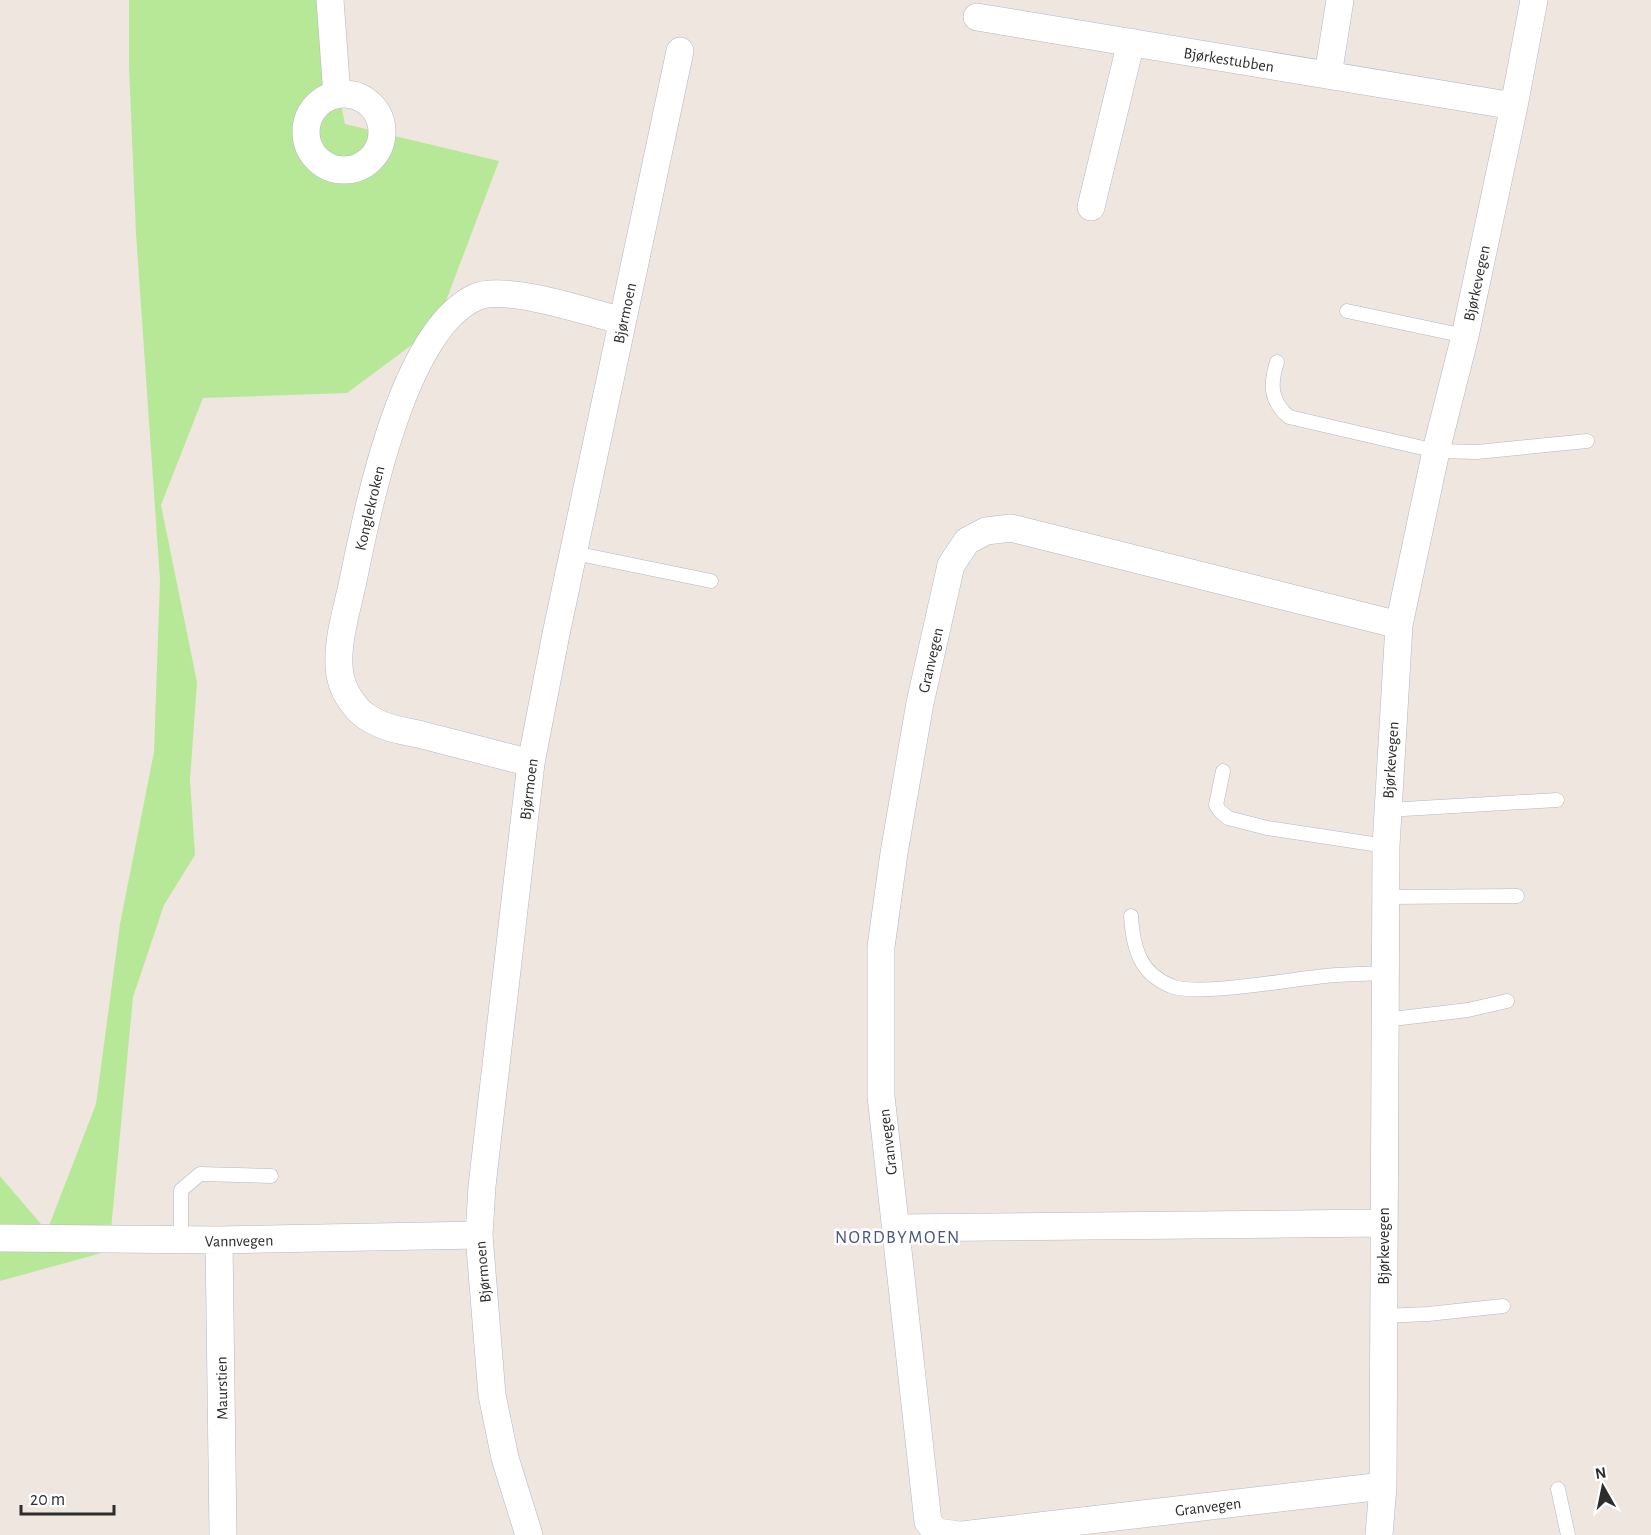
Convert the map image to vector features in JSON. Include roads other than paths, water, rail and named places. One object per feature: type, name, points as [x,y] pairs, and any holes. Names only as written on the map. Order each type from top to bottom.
[{"type":"street","points":[[330,0],[337,95]]},
{"type":"street","points":[[1328,75],[1340,0]]},
{"type":"street","name":"Bjørkevegen","points":[[1379,1535],[1383,1486],[1386,846],[1399,625],[1436,451],[1465,336],[1534,0]]},
{"type":"street","name":"Bjørkestubben","points":[[977,17],[1514,106]]},
{"type":"street","points":[[1091,207],[1131,42]]},
{"type":"street","name":"Bjørmoen","points":[[529,1535],[505,1458],[492,1395],[478,1235],[482,1186],[531,763],[680,51]]},
{"type":"street","name":"Konglekroken","points":[[531,763],[378,724],[356,708],[344,688],[339,659],[341,638],[359,550],[384,448],[405,392],[436,333],[447,319],[464,304],[478,296],[493,293],[521,295],[622,321]]},
{"type":"street","name":"Granvegen","points":[[1383,1486],[961,1535],[937,1532],[928,1522],[881,1096],[881,947],[894,853],[920,704],[951,565],[967,541],[986,531],[1011,528],[1399,625]]},
{"type":"street","points":[[897,1228],[1384,1223]]},
{"type":"street","name":"Vannvegen","points":[[0,1238],[219,1240],[478,1235]]},
{"type":"street","name":"Maurstien","points":[[219,1240],[223,1535]]},
{"type":"lane","points":[[1347,311],[1465,336]]},
{"type":"lane","points":[[1278,362],[1272,378],[1271,390],[1280,410],[1289,417],[1436,451],[1477,452],[1587,441]]},
{"type":"lane","points":[[574,553],[711,581]]},
{"type":"lane","points":[[1223,771],[1216,805],[1228,818],[1267,828],[1386,846]]},
{"type":"lane","points":[[1387,810],[1557,800]]},
{"type":"lane","points":[[1386,897],[1517,896]]},
{"type":"lane","points":[[1131,916],[1132,939],[1142,964],[1150,974],[1171,987],[1184,990],[1327,976],[1384,974]]},
{"type":"lane","points":[[1384,1020],[1468,1010],[1506,1002]]},
{"type":"lane","points":[[181,1240],[181,1190],[200,1174],[271,1176]]},
{"type":"lane","points":[[1383,1316],[1503,1306]]},
{"type":"lane","points":[[1557,1489],[1568,1535]]},
{"type":"district","name":"NORDBYMOEN","points":[[898,1237]]}]
